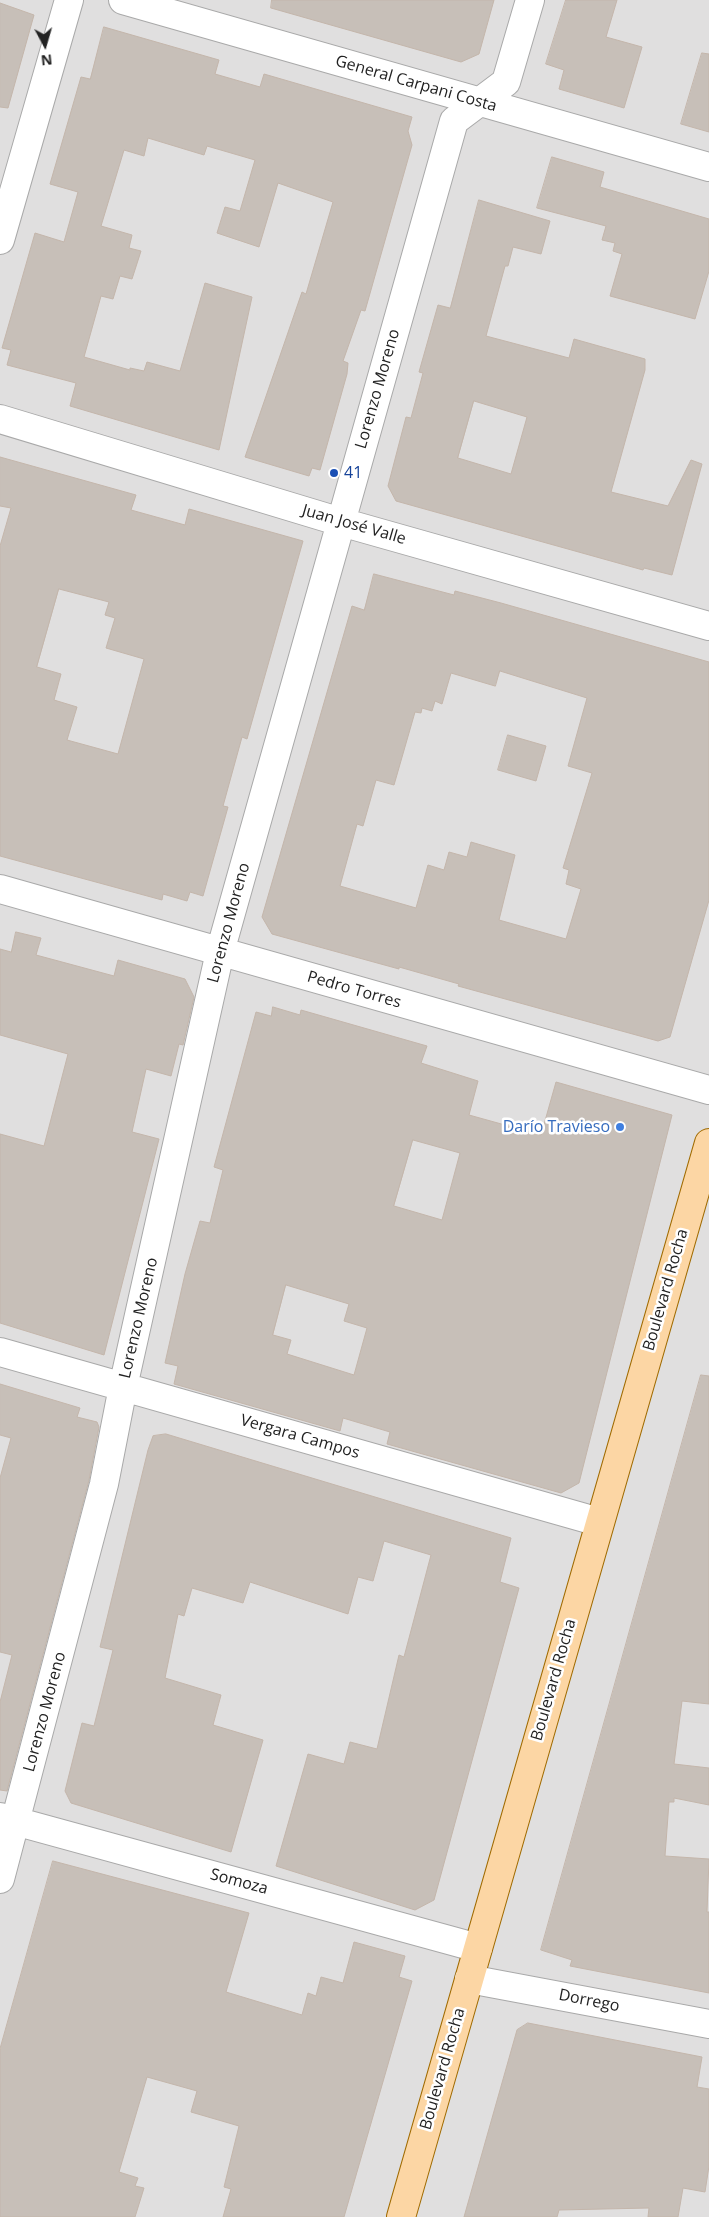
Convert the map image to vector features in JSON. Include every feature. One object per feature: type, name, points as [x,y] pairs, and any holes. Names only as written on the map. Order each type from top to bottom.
[{"type":"main road","name":"Boulevard Rocha","points":[[401,2217],[599,1522],[709,1145]]},
{"type":"street","points":[[0,240],[69,0]]},
{"type":"street","name":"General Carpani Costa","points":[[123,0],[709,167]]},
{"type":"street","name":"Lorenzo Moreno","points":[[0,1879],[8,1819],[104,1484],[123,1387],[220,952],[454,121],[506,82],[530,0]]},
{"type":"street","name":"Juan José Valle","points":[[0,419],[341,522],[709,626]]},
{"type":"street","name":"Pedro Torres","points":[[0,890],[709,1090]]},
{"type":"street","name":"Vergara Campos","points":[[0,1352],[599,1522]]},
{"type":"street","name":"Somoza","points":[[8,1819],[478,1948]]},
{"type":"street","name":"Dorrego","points":[[469,1978],[709,2024]]},
{"type":"shaded area","points":[[0,0],[709,0],[709,2217],[0,2217]]},
{"type":"building","points":[[272,0],[494,0],[479,54],[461,62],[271,8]]},
{"type":"building","points":[[566,0],[617,0],[606,37],[642,47],[624,108],[559,89],[564,70],[546,64]]},
{"type":"building","points":[[0,3],[34,15],[8,108],[0,107]]},
{"type":"building","points":[[104,27],[219,60],[215,74],[260,87],[264,74],[412,117],[408,131],[412,145],[365,311],[361,310],[343,361],[348,363],[347,374],[320,470],[312,468],[309,476],[245,457],[302,292],[306,294],[333,202],[278,183],[259,247],[217,233],[225,207],[240,211],[255,160],[207,146],[204,155],[148,138],[144,156],[124,150],[101,226],[132,235],[129,248],[141,251],[132,279],[120,276],[113,299],[101,296],[84,357],[130,370],[130,368],[144,371],[147,362],[180,371],[205,283],[252,297],[219,450],[70,406],[76,383],[7,365],[11,350],[2,348],[35,233],[64,242],[78,192],[50,184],[81,77],[90,79]]},
{"type":"building","points":[[702,53],[709,54],[709,132],[681,124]]},
{"type":"building","points":[[552,157],[604,172],[600,187],[709,219],[709,271],[695,319],[610,296],[622,254],[613,251],[615,243],[602,240],[606,226],[537,208]]},
{"type":"building","points":[[479,200],[550,221],[541,254],[513,247],[508,266],[505,266],[486,336],[569,358],[574,339],[645,359],[645,370],[611,492],[668,506],[691,460],[702,464],[672,575],[644,568],[643,570],[396,501],[388,486],[406,417],[411,418],[423,373],[419,372],[438,305],[450,308]],"holes":[[[474,401],[527,417],[511,474],[458,458]]]},
{"type":"building","points":[[0,457],[136,495],[131,510],[185,525],[189,509],[303,541],[247,739],[242,737],[223,806],[228,807],[203,896],[190,892],[187,901],[163,894],[162,900],[0,856],[0,546],[11,508],[0,506]],"holes":[[[59,589],[109,602],[105,615],[115,618],[106,648],[144,659],[118,754],[67,740],[77,707],[54,700],[61,674],[37,667]]]},
{"type":"building","points":[[374,574],[454,595],[455,591],[501,603],[709,662],[709,900],[670,1037],[658,1041],[458,986],[459,984],[399,967],[399,969],[272,934],[262,917],[352,606],[364,610]],"holes":[[[500,671],[587,698],[568,766],[592,773],[563,868],[569,870],[566,884],[581,889],[566,939],[499,920],[515,855],[471,842],[467,857],[449,852],[444,870],[428,865],[416,908],[340,886],[357,824],[363,826],[376,780],[394,785],[415,712],[421,713],[422,708],[432,711],[435,701],[442,704],[451,673],[495,686]]]},
{"type":"building","points":[[508,735],[546,746],[536,781],[498,770]]},
{"type":"building","points":[[16,932],[41,938],[36,955],[114,976],[118,960],[185,979],[194,997],[183,1045],[179,1044],[171,1076],[146,1069],[132,1132],[159,1139],[104,1355],[0,1323],[0,1134],[44,1146],[68,1054],[0,1035],[0,949],[11,952]]},
{"type":"building","points":[[273,1007],[300,1015],[301,1010],[427,1046],[421,1063],[478,1081],[469,1115],[541,1135],[556,1082],[672,1115],[579,1483],[561,1493],[387,1444],[390,1432],[343,1418],[340,1431],[174,1384],[178,1366],[165,1363],[185,1274],[200,1221],[210,1223],[223,1170],[214,1167],[256,1012],[271,1016]],"holes":[[[413,1140],[460,1153],[442,1220],[394,1206]],[[286,1285],[349,1304],[344,1321],[367,1328],[354,1375],[287,1354],[291,1340],[273,1335]]]},
{"type":"building","points":[[701,1375],[709,1376],[709,1704],[682,1701],[674,1764],[709,1768],[709,1805],[674,1798],[674,1802],[669,1802],[665,1856],[709,1859],[707,1912],[709,1912],[709,1993],[570,1966],[572,1960],[541,1950]]},
{"type":"building","points":[[0,1384],[80,1408],[77,1417],[97,1422],[99,1427],[89,1480],[7,1791],[0,1790],[0,1702],[12,1655],[0,1652],[0,1478],[11,1438],[0,1435]]},
{"type":"building","points":[[166,1434],[511,1538],[500,1582],[519,1588],[434,1900],[415,1910],[276,1866],[308,1754],[344,1764],[350,1742],[377,1749],[399,1655],[404,1657],[431,1555],[384,1541],[373,1581],[358,1577],[348,1614],[250,1582],[243,1603],[192,1588],[184,1616],[178,1614],[165,1678],[221,1695],[213,1725],[263,1740],[231,1852],[71,1803],[65,1791],[82,1723],[94,1726],[113,1650],[100,1647],[148,1450],[153,1436]]},
{"type":"building","points":[[53,1861],[249,1913],[226,1992],[302,2015],[308,1993],[316,1996],[321,1977],[343,1983],[354,1942],[405,1956],[399,1977],[412,1981],[344,2217],[223,2217],[231,2189],[224,2187],[239,2126],[191,2112],[197,2091],[147,2077],[119,2172],[138,2178],[135,2186],[144,2188],[135,2217],[0,2217],[0,2049]]},
{"type":"building","points":[[528,2023],[702,2057],[697,2087],[709,2089],[709,2166],[705,2192],[683,2188],[678,2217],[648,2217],[649,2208],[559,2210],[557,2217],[464,2217],[517,2030]]},
{"type":"place","name":"41","points":[[334,473]]},
{"type":"place","name":"Darío Travieso","points":[[620,1127]]}]
